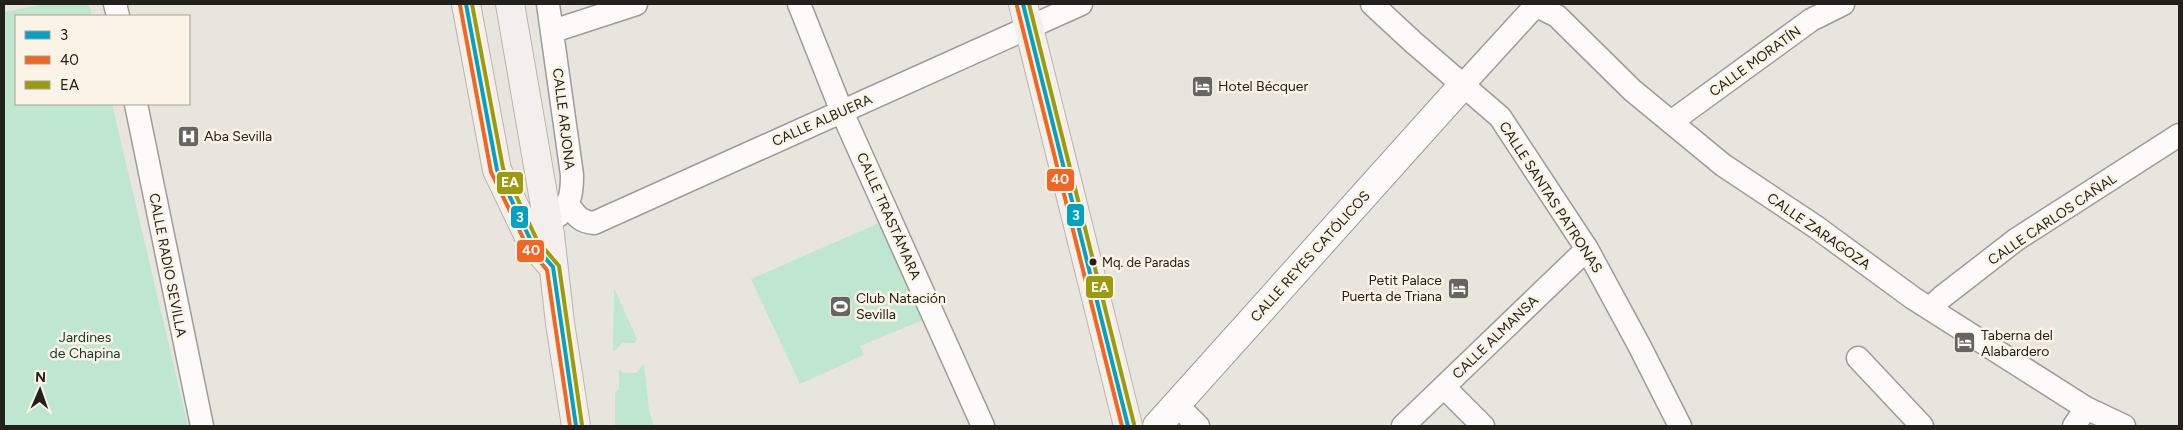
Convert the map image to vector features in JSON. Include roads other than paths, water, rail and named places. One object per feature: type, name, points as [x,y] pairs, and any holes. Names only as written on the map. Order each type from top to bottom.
[{"type":"main road","points":[[466,4],[498,170],[532,244],[553,267]]},
{"type":"main road","points":[[510,4],[548,227],[576,426]]},
{"type":"main road","points":[[1026,15],[1128,426]]},
{"type":"street","name":"CALLE ARJONA","points":[[548,4],[572,175],[572,190],[568,205]]},
{"type":"street","points":[[553,31],[636,4]]},
{"type":"street","name":"CALLE TRASTÁMARA","points":[[799,4],[842,112],[984,426]]},
{"type":"street","name":"CALLE ALBUERA","points":[[568,205],[578,218],[586,222],[594,222],[842,112],[1026,15],[1081,4]]},
{"type":"street","name":"CALLE SANTAS PATRONAS","points":[[1372,4],[1500,117],[1587,249],[1680,426]]},
{"type":"street","points":[[1463,85],[1535,4]]},
{"type":"street","name":"CALLE ZARAGOZA","points":[[1535,4],[1557,16],[1632,90],[1723,165],[1816,227],[2080,417],[2124,426]]},
{"type":"street","name":"CALLE MORATÍN","points":[[1671,122],[1811,20],[1843,4]]},
{"type":"street","name":"CALLE REYES CATÓLICOS","points":[[1156,426],[1463,85]]},
{"type":"street","name":"CALLE RADIO SEVILLA","points":[[136,105],[202,426]]},
{"type":"street","name":"CALLE CARLOS CAÑAL","points":[[1930,308],[2017,240],[2179,135]]},
{"type":"street","points":[[548,227],[568,205]]},
{"type":"street","name":"CALLE ALMANSA","points":[[1403,426],[1587,249]]},
{"type":"street","points":[[1858,358],[1922,426]]},
{"type":"street","points":[[1444,387],[1483,426]]},
{"type":"street","points":[[1176,404],[1198,426]]},
{"type":"place","name":"Hotel Bécquer","points":[[1202,86]]},
{"type":"place","name":"Aba Sevilla","points":[[188,136]]},
{"type":"place","name":"Mq. de Paradas","points":[[1093,262]]},
{"type":"place","name":"Petit Palace Puerta de Triana","points":[[1458,288]]},
{"type":"place","name":"Club Natación Sevilla","points":[[840,306]]},
{"type":"place","name":"Taberna del Alabardero","points":[[1965,343]]},
{"type":"park label","name":"Jardines de Chapina","points":[[85,346]]}]
